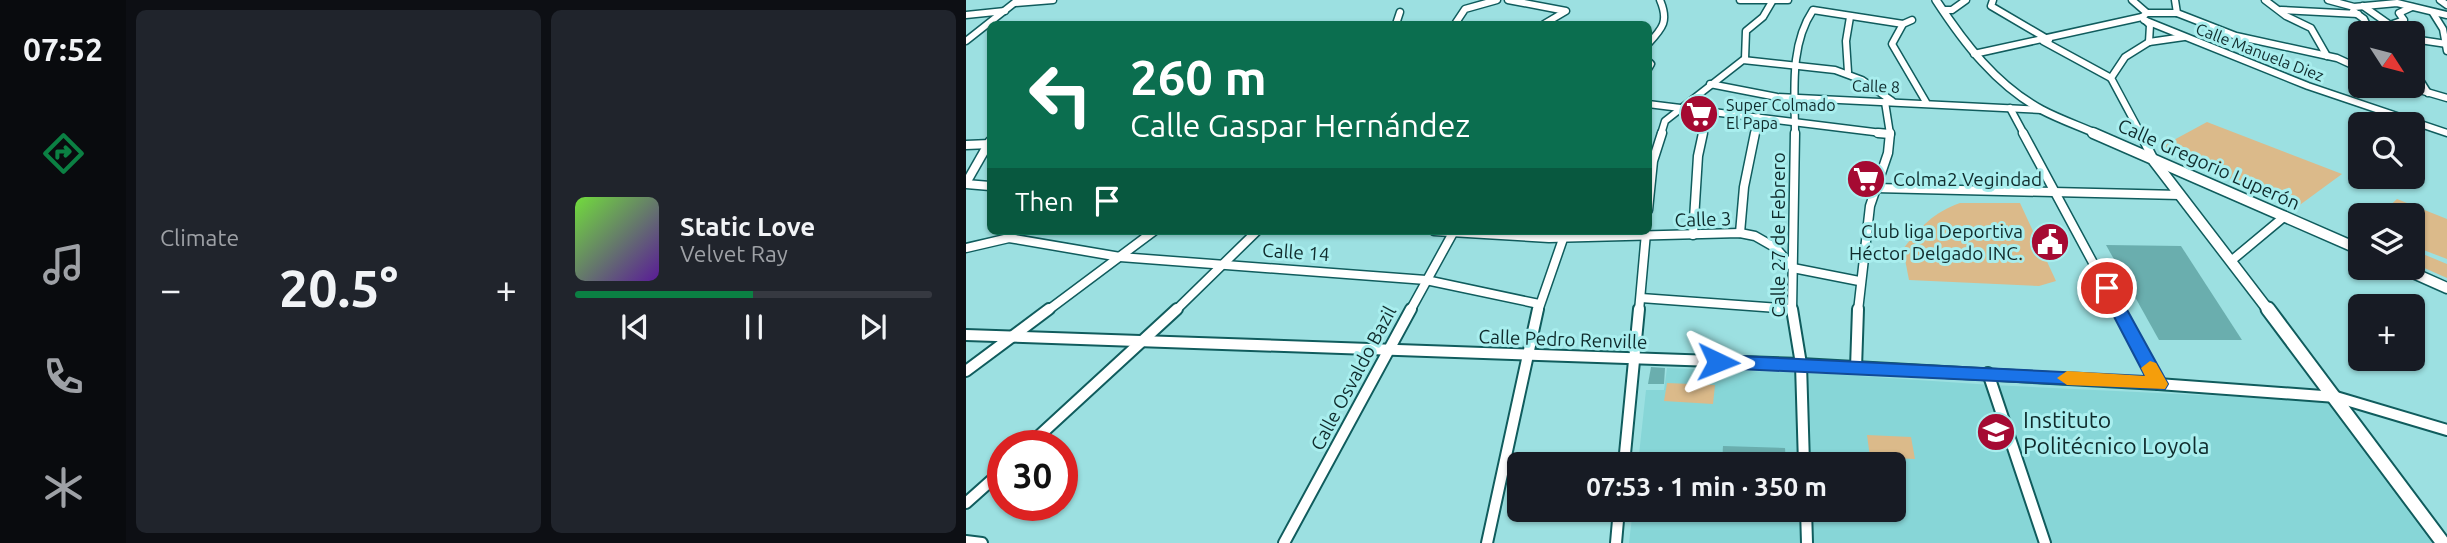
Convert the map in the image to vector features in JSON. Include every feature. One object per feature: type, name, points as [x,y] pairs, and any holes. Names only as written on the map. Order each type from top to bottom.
[{"type":"street","points":[[992,21],[1016,1],[1053,0]]},
{"type":"street","points":[[1455,21],[1461,11],[1497,0]]},
{"type":"street","points":[[1508,0],[1566,11],[1549,21]]},
{"type":"street","points":[[1652,40],[1666,26],[1668,19],[1661,0]]},
{"type":"street","points":[[1740,0],[1788,0]]},
{"type":"street","points":[[1745,59],[1745,31],[1763,17],[1773,0]]},
{"type":"street","name":"Calle Gregorio Luperón","points":[[1936,0],[1974,54],[2003,85],[2042,110],[2348,244]]},
{"type":"street","points":[[1942,10],[1952,10],[1966,0]]},
{"type":"street","points":[[1993,0],[1991,6],[2000,12],[2111,78],[2152,158],[2336,397],[2443,543]]},
{"type":"street","name":"Calle Manuela Diez","points":[[2132,0],[2144,16],[2184,37],[2308,86],[2447,134]]},
{"type":"street","points":[[2175,0],[2177,13]]},
{"type":"street","points":[[2265,0],[2311,28],[2327,56]]},
{"type":"street","points":[[2328,0],[2348,7],[2388,2],[2447,15]]},
{"type":"street","points":[[2339,0],[2365,21]]},
{"type":"street","points":[[2440,0],[2447,5]]},
{"type":"street","points":[[2363,6],[2384,21]]},
{"type":"street","points":[[2403,21],[2399,13],[2412,7]]},
{"type":"street","name":"Calle 27 de Febrero","points":[[1804,452],[1801,364],[1793,309],[1795,63],[1805,22],[1812,10],[1850,17]]},
{"type":"street","points":[[2279,10],[2358,14]]},
{"type":"street","points":[[966,15],[1006,11]]},
{"type":"street","points":[[1396,21],[1400,12]]},
{"type":"street","points":[[1974,54],[2144,16],[2177,13],[2255,42],[2327,56],[2348,64]]},
{"type":"street","points":[[2426,41],[2446,46],[2444,29],[2433,13]]},
{"type":"street","points":[[2144,16],[2150,25],[2149,42]]},
{"type":"street","points":[[1848,72],[1846,41],[1850,17],[1903,24],[1912,20]]},
{"type":"street","points":[[1903,24],[1892,44],[1894,53],[1910,72],[1927,102]]},
{"type":"street","points":[[966,41],[987,25]]},
{"type":"street","points":[[966,31],[981,29]]},
{"type":"street","points":[[2111,78],[2125,57],[2149,42],[2184,37]]},
{"type":"street","points":[[1652,184],[1660,131],[1680,108],[1745,59],[1795,63],[1848,72],[1870,83],[1889,102],[1890,134],[1888,153],[1875,188],[1859,281],[1856,368]]},
{"type":"street","name":"Calle 8","points":[[1710,83],[1753,93],[1796,97],[2042,110]]},
{"type":"street","points":[[2426,90],[2428,93],[2447,98]]},
{"type":"street","points":[[1652,104],[1890,134]]},
{"type":"street","points":[[2010,108],[2158,384]]},
{"type":"street","points":[[1693,235],[1697,210],[1698,140],[1711,112]]},
{"type":"street","points":[[1740,233],[1744,187],[1753,158],[1758,117]]},
{"type":"street","points":[[966,145],[987,143]]},
{"type":"street","points":[[987,148],[966,183],[987,186]]},
{"type":"street","points":[[1875,188],[2180,195]]},
{"type":"street","points":[[2231,261],[2285,216]]},
{"type":"street","name":"Calle 3","points":[[1652,234],[1740,233],[1755,236],[1776,248],[1793,268]]},
{"type":"street","name":"Calle 14","points":[[966,248],[1010,235]]},
{"type":"street","name":"Calle 14","points":[[1018,235],[1120,257],[1426,280],[1539,304]]},
{"type":"street","points":[[966,371],[1149,235]]},
{"type":"street","points":[[1046,430],[1143,342],[1253,235]]},
{"type":"street","name":"Calle Osvaldo Bazil","points":[[1284,543],[1350,424],[1387,349],[1452,235]]},
{"type":"street","name":"Calle 3","points":[[1536,235],[1605,235]]},
{"type":"street","points":[[1625,452],[1646,235]]},
{"type":"street","points":[[1487,543],[1539,304],[1564,236]]},
{"type":"street","points":[[1793,268],[1859,281]]},
{"type":"street","points":[[2425,278],[2447,288]]},
{"type":"street","points":[[1641,298],[1793,309]]},
{"type":"street","name":"Calle Pedro Renville","points":[[966,335],[1988,373],[2336,397],[2447,430]]},
{"type":"street","points":[[1988,373],[2045,543]]},
{"type":"street","points":[[966,503],[987,484]]},
{"type":"street","points":[[1616,543],[1618,522]]},
{"type":"street","points":[[1806,522],[1807,543]]},
{"type":"street","points":[[966,541],[982,543]]},
{"type":"shaded area","points":[[2207,122],[2342,174],[2297,207],[2159,148]]},
{"type":"shaded area","points":[[1960,203],[2020,203],[2056,281],[2039,286],[1909,280],[1903,249],[1928,221]]},
{"type":"shaded area","points":[[2425,210],[2447,219],[2447,259],[2425,251]]},
{"type":"shaded area","points":[[2425,255],[2447,264],[2447,278],[2425,268]]},
{"type":"shaded area","name":"Instituto Politécnico Loyola","points":[[1667,368],[1829,374],[1992,385],[2326,401],[2432,543],[1629,543],[1631,522],[1906,522],[1906,452],[1639,452],[1646,390],[1664,390]]},
{"type":"shaded area","points":[[1667,383],[1715,385],[1713,404],[1664,401]]},
{"type":"shaded area","points":[[1867,435],[1911,437],[1915,459],[1906,459],[1906,452],[1869,452]]},
{"type":"building","points":[[2106,245],[2181,246],[2242,340],[2159,340]]},
{"type":"building","points":[[1651,367],[1665,368],[1664,384],[1648,384]]},
{"type":"building","points":[[1723,446],[1785,448],[1785,452],[1723,452]]},
{"type":"slow traffic","points":[[2067,378],[2158,384],[2150,368]]},
{"type":"place","name":"Super Colmado El Papa","points":[[1699,114]]},
{"type":"place","name":"Colma2 Vegindad","points":[[1866,179]]},
{"type":"place","name":"Club liga Deportiva Héctor Delgado INC.","points":[[2050,242]]},
{"type":"place","name":"Instituto Politécnico Loyola","points":[[1996,432]]},
{"type":"route","points":[[1718,362],[1988,373],[2158,384],[2107,288]]}]
